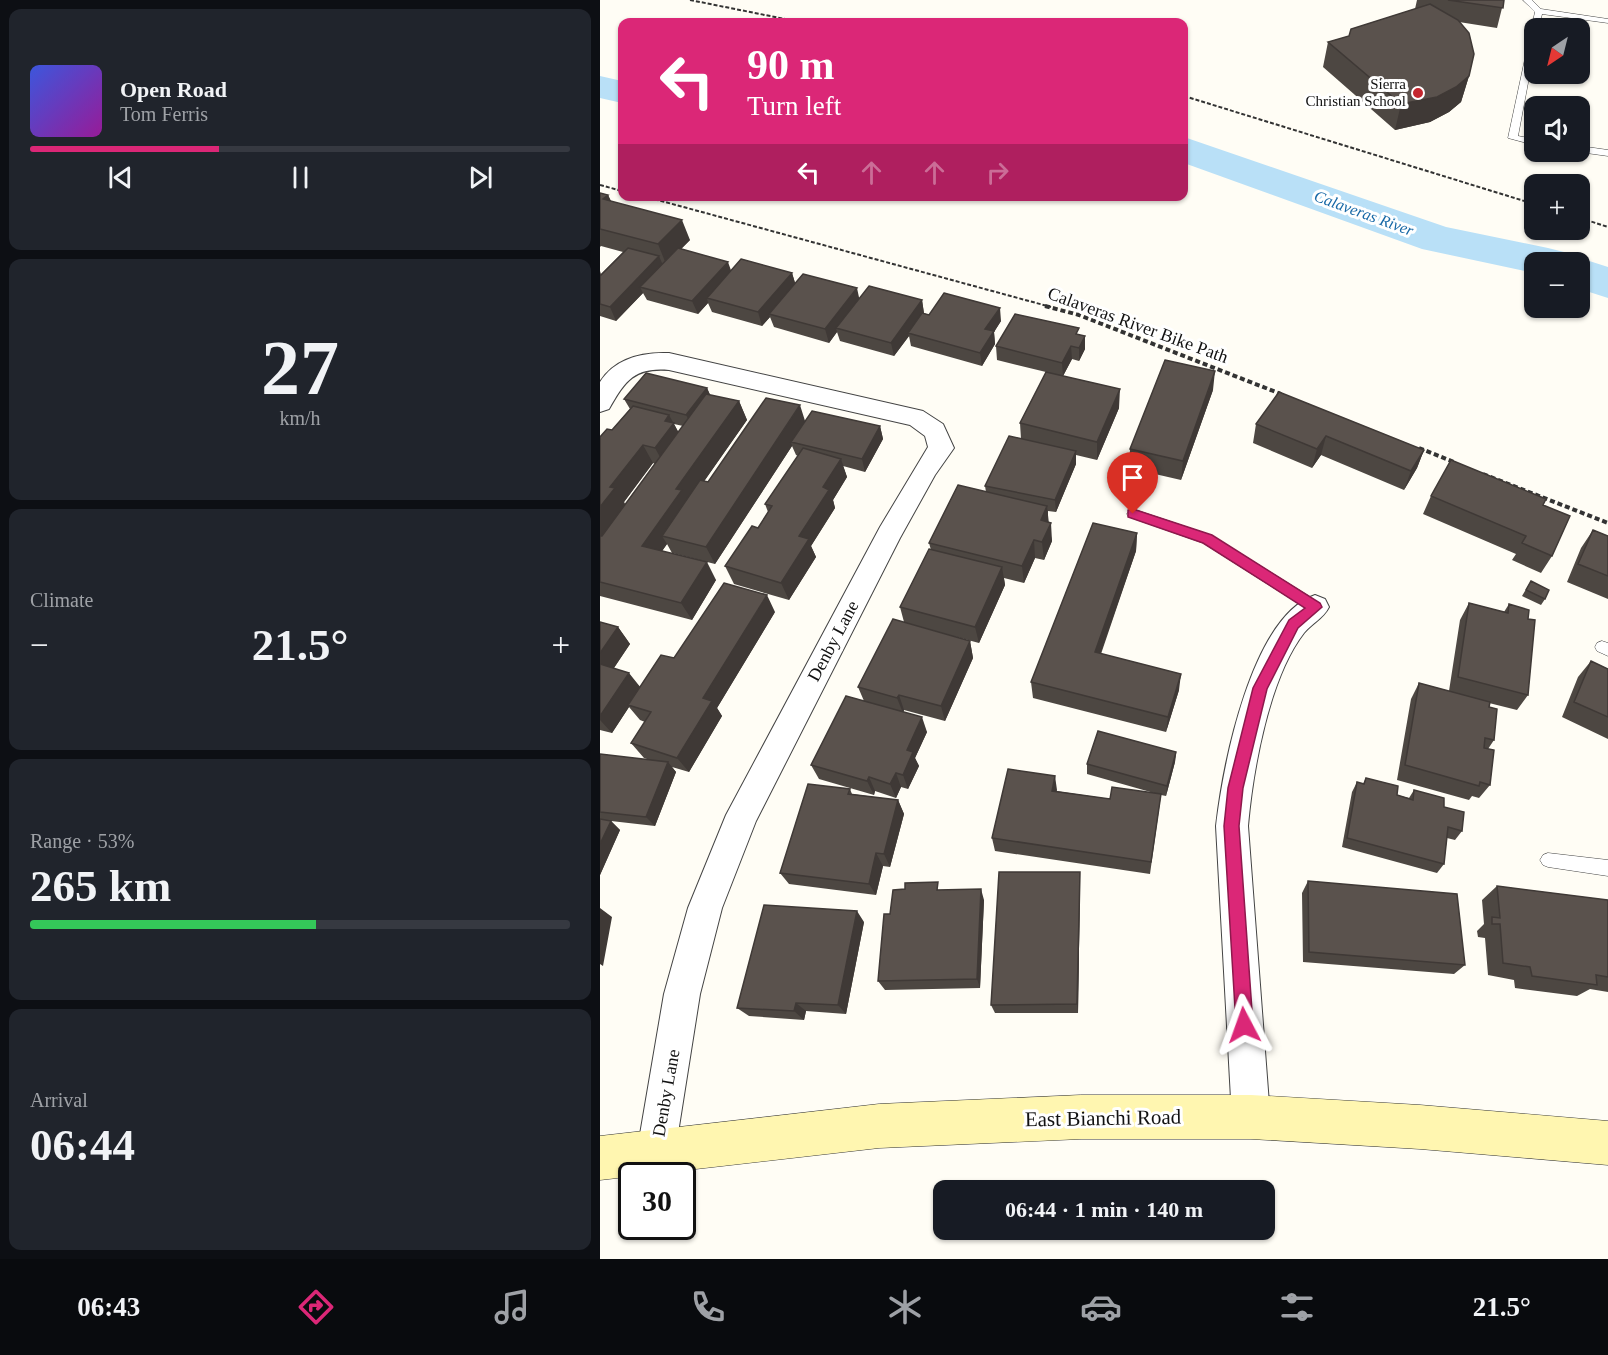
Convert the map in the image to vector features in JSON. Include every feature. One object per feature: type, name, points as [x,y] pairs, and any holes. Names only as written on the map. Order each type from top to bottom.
[{"type":"street","name":"Denby Lane","points":[[600,403],[616,377],[642,363],[658,359],[676,361],[704,371],[876,411],[918,417],[932,426],[939,436],[941,448],[926,468],[889,534],[742,815],[705,908],[682,994],[656,1152]]},
{"type":"street","points":[[1251,1117],[1232,826],[1236,788],[1260,688],[1294,624],[1315,607]]},
{"type":"street","name":"East Bianchi Road","points":[[600,1158],[879,1126],[1081,1117],[1251,1117],[1420,1127],[1608,1143]]},
{"type":"lane","points":[[1527,0],[1539,11],[1608,21]]},
{"type":"lane","points":[[1538,18],[1539,11]]},
{"type":"lane","points":[[1524,84],[1513,138],[1524,140]]},
{"type":"lane","points":[[1590,150],[1608,153]]},
{"type":"lane","points":[[1133,514],[1207,539],[1315,607]]},
{"type":"lane","points":[[1548,860],[1608,867]]},
{"type":"path","points":[[690,0],[780,18]]},
{"type":"path","points":[[1188,97],[1224,106],[1524,201]]},
{"type":"path","points":[[600,185],[618,190]]},
{"type":"path","name":"Calaveras River Bike Path","points":[[661,201],[1079,315],[1291,398]]},
{"type":"path","points":[[1590,221],[1608,227]]},
{"type":"path","points":[[1414,447],[1457,464]]},
{"type":"path","points":[[1479,472],[1608,523]]},
{"type":"building","points":[[1448,0],[1504,0],[1503,8]]},
{"type":"building","points":[[1430,4],[1458,20],[1469,33],[1474,54],[1469,76],[1456,87],[1437,97],[1401,104],[1328,42],[1349,36],[1351,29]]},
{"type":"building","points":[[600,193],[608,195],[603,199],[682,220],[658,244],[600,229]]},
{"type":"building","points":[[628,248],[659,256],[610,307],[600,304],[600,276]]},
{"type":"building","points":[[678,248],[728,262],[692,301],[640,287]]},
{"type":"building","points":[[741,259],[792,273],[758,312],[707,298]]},
{"type":"building","points":[[803,274],[857,288],[825,329],[769,314]]},
{"type":"building","points":[[869,286],[922,300],[891,343],[836,328]]},
{"type":"building","points":[[944,293],[1000,308],[985,329],[994,331],[980,353],[908,333],[922,313],[929,315]]},
{"type":"building","points":[[1015,314],[1079,328],[1076,334],[1085,336],[1079,348],[1071,346],[1062,363],[996,346]]},
{"type":"building","points":[[1165,360],[1215,371],[1183,461],[1130,449]]},
{"type":"building","points":[[1046,372],[1120,389],[1097,442],[1020,423]]},
{"type":"building","points":[[646,373],[707,388],[686,415],[624,399]]},
{"type":"building","points":[[1279,392],[1424,450],[1411,471],[1326,436],[1317,449],[1256,424]]},
{"type":"building","points":[[706,394],[739,401],[676,489],[682,490],[642,546],[707,562],[681,603],[600,582],[600,536]]},
{"type":"building","points":[[766,398],[800,405],[706,547],[662,536],[700,480],[708,482]]},
{"type":"building","points":[[633,406],[669,415],[665,421],[674,423],[655,448],[643,445],[610,487],[615,488],[600,507],[600,437],[607,429],[612,430]]},
{"type":"building","points":[[812,411],[880,426],[862,459],[791,442]]},
{"type":"building","points":[[1009,436],[1076,451],[1055,500],[985,486]]},
{"type":"building","points":[[803,448],[841,459],[823,487],[829,490],[799,536],[809,539],[781,583],[725,566],[752,526],[758,528],[772,506],[765,504]]},
{"type":"building","points":[[1451,460],[1546,499],[1543,505],[1570,516],[1552,556],[1522,543],[1526,536],[1431,496]]},
{"type":"building","points":[[958,485],[1047,506],[1041,520],[1051,523],[1042,542],[1034,540],[1022,566],[929,543]]},
{"type":"building","points":[[1093,523],[1137,533],[1095,652],[1181,674],[1168,717],[1031,682]]},
{"type":"building","points":[[1593,530],[1608,536],[1608,576],[1578,564]]},
{"type":"building","points":[[929,549],[1002,567],[975,627],[900,607]]},
{"type":"building","points":[[1531,581],[1549,590],[1545,599],[1526,590]]},
{"type":"building","points":[[724,583],[767,595],[703,698],[712,701],[677,758],[631,743],[651,712],[628,705],[661,655],[674,658]]},
{"type":"building","points":[[1469,603],[1508,613],[1509,604],[1529,610],[1528,619],[1535,620],[1528,695],[1458,677]]},
{"type":"building","points":[[893,619],[970,641],[941,706],[899,695],[897,698],[858,687]]},
{"type":"building","points":[[600,622],[618,627],[600,653]]},
{"type":"building","points":[[1591,661],[1608,669],[1608,717],[1574,702]]},
{"type":"building","points":[[600,664],[629,673],[600,716]]},
{"type":"building","points":[[1419,683],[1490,702],[1489,707],[1497,709],[1494,740],[1485,738],[1484,748],[1494,750],[1490,785],[1480,782],[1479,786],[1405,765]]},
{"type":"building","points":[[846,696],[922,717],[907,750],[913,752],[903,775],[896,773],[890,784],[869,777],[867,781],[811,765]]},
{"type":"building","points":[[1098,731],[1176,752],[1167,786],[1087,764]]},
{"type":"building","points":[[600,754],[668,762],[646,817],[600,812]]},
{"type":"building","points":[[1008,769],[1055,776],[1052,791],[1110,799],[1112,787],[1161,794],[1151,862],[992,838]]},
{"type":"building","points":[[1366,778],[1398,786],[1397,795],[1413,800],[1414,790],[1444,798],[1444,807],[1464,812],[1462,831],[1448,827],[1444,864],[1347,838],[1357,782],[1364,784]]},
{"type":"building","points":[[808,784],[850,789],[848,794],[898,800],[884,854],[876,853],[869,884],[780,873]]},
{"type":"building","points":[[600,819],[611,821],[600,844]]},
{"type":"building","points":[[999,872],[1080,872],[1077,1004],[991,1005]]},
{"type":"building","points":[[1308,881],[1457,894],[1465,965],[1309,952]]},
{"type":"building","points":[[938,882],[937,890],[981,889],[977,979],[878,981],[884,914],[890,914],[893,890],[905,889],[905,883]]},
{"type":"building","points":[[1497,886],[1608,900],[1608,977],[1596,975],[1597,985],[1532,976],[1530,967],[1503,963],[1500,924],[1492,924],[1492,917],[1500,918]]},
{"type":"building","points":[[764,905],[857,911],[838,1005],[796,1003],[794,1011],[737,1008]]},
{"type":"waterway","name":"Calaveras River","points":[[600,87],[618,91]]},
{"type":"waterway","name":"Calaveras River","points":[[1188,150],[1437,239],[1524,257]]},
{"type":"waterway","name":"Calaveras River","points":[[1590,277],[1608,283]]},
{"type":"place","name":"Sierra Christian School","points":[[1418,93]]},
{"type":"route","points":[[1133,514],[1207,539],[1315,607],[1294,624],[1260,688],[1236,788],[1232,826],[1244,1025]]}]
